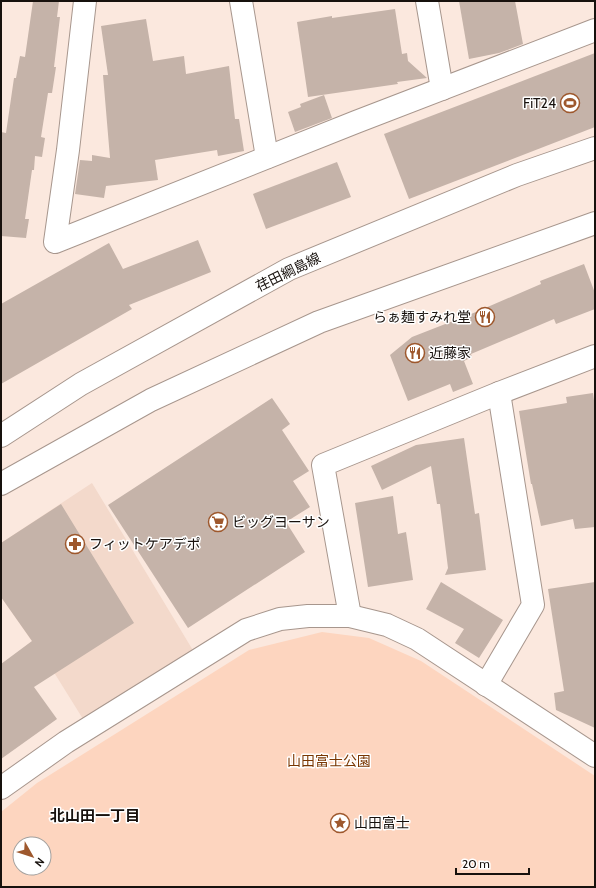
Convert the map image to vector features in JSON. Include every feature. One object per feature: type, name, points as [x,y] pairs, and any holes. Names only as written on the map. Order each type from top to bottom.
[{"type":"street","points":[[84,1],[68,150],[55,242],[267,157],[595,30]]},
{"type":"street","points":[[241,1],[267,157]]},
{"type":"street","points":[[427,1],[442,89]]},
{"type":"street","name":"荏田綱島線","points":[[1,436],[81,384],[288,269],[517,175],[595,148]]},
{"type":"street","points":[[1,484],[151,400],[319,322],[595,223]]},
{"type":"street","points":[[350,616],[323,465],[499,393],[595,356]]},
{"type":"street","points":[[486,685],[533,605],[499,393]]},
{"type":"street","points":[[1,788],[66,742],[246,630],[280,619],[308,616],[350,616],[387,625],[417,639],[595,756]]},
{"type":"shaded area","points":[[92,483],[194,652],[83,719],[55,674],[1,597],[1,543]]},
{"type":"green space","name":"山田富士公園","points":[[322,632],[369,638],[421,661],[595,776],[595,887],[1,887],[1,812],[37,783],[249,650]]},
{"type":"building","points":[[33,1],[59,1],[57,17],[60,17],[54,67],[56,67],[52,93],[48,93],[41,137],[45,138],[42,157],[35,156],[34,170],[32,170],[25,219],[29,219],[26,238],[1,236],[1,132],[6,133],[14,78],[16,78],[20,56],[25,57]]},
{"type":"building","points":[[459,1],[515,1],[523,44],[499,53],[469,59]]},
{"type":"building","points":[[395,9],[402,54],[407,53],[408,61],[427,78],[397,82],[398,84],[308,97],[297,22],[332,16],[332,18]]},
{"type":"building","points":[[146,19],[153,61],[184,56],[186,74],[229,66],[235,119],[239,119],[244,151],[218,156],[217,150],[155,160],[158,180],[106,186],[104,198],[75,194],[80,160],[92,161],[92,155],[110,158],[103,75],[108,75],[101,26]]},
{"type":"building","points":[[595,53],[595,127],[409,199],[384,134]]},
{"type":"building","points":[[324,95],[332,118],[295,132],[288,112],[301,107],[300,104]]},
{"type":"building","points":[[337,162],[351,197],[266,229],[253,194]]},
{"type":"building","points":[[198,240],[211,272],[129,305],[132,309],[1,384],[1,304],[109,243],[123,269]]},
{"type":"building","points":[[584,264],[595,293],[595,309],[556,324],[554,319],[471,354],[472,357],[464,361],[473,384],[453,392],[450,384],[408,401],[390,355],[412,337],[476,312],[541,284],[540,281]]},
{"type":"building","points":[[593,393],[595,408],[595,527],[575,529],[573,519],[541,526],[531,484],[519,411],[567,403],[566,397]]},
{"type":"building","points":[[272,398],[290,424],[282,430],[309,471],[293,481],[310,507],[286,522],[305,552],[188,628],[108,505]]},
{"type":"building","points":[[464,438],[475,514],[479,513],[486,570],[445,575],[448,568],[440,504],[437,504],[431,466],[382,490],[371,466],[416,445]]},
{"type":"building","points":[[393,496],[398,534],[406,532],[413,580],[368,587],[355,503]]},
{"type":"building","points":[[61,504],[134,623],[34,687],[57,719],[1,759],[1,664],[32,641],[1,597],[1,543]]},
{"type":"building","points":[[441,582],[503,620],[479,658],[455,643],[464,629],[426,609]]},
{"type":"building","points":[[595,582],[595,728],[556,710],[554,693],[564,691],[548,589]]},
{"type":"place","name":"FiT24","points":[[570,103]]},
{"type":"place","name":"らぁ麺すみれ堂","points":[[485,317]]},
{"type":"place","name":"近藤家","points":[[415,353]]},
{"type":"place","name":"ビッグヨーサン","points":[[218,522]]},
{"type":"place","name":"フィットケアデポ","points":[[75,544]]},
{"type":"place","name":"山田富士","points":[[340,823]]},
{"type":"district","name":"北山田一丁目","points":[[95,816]]}]
